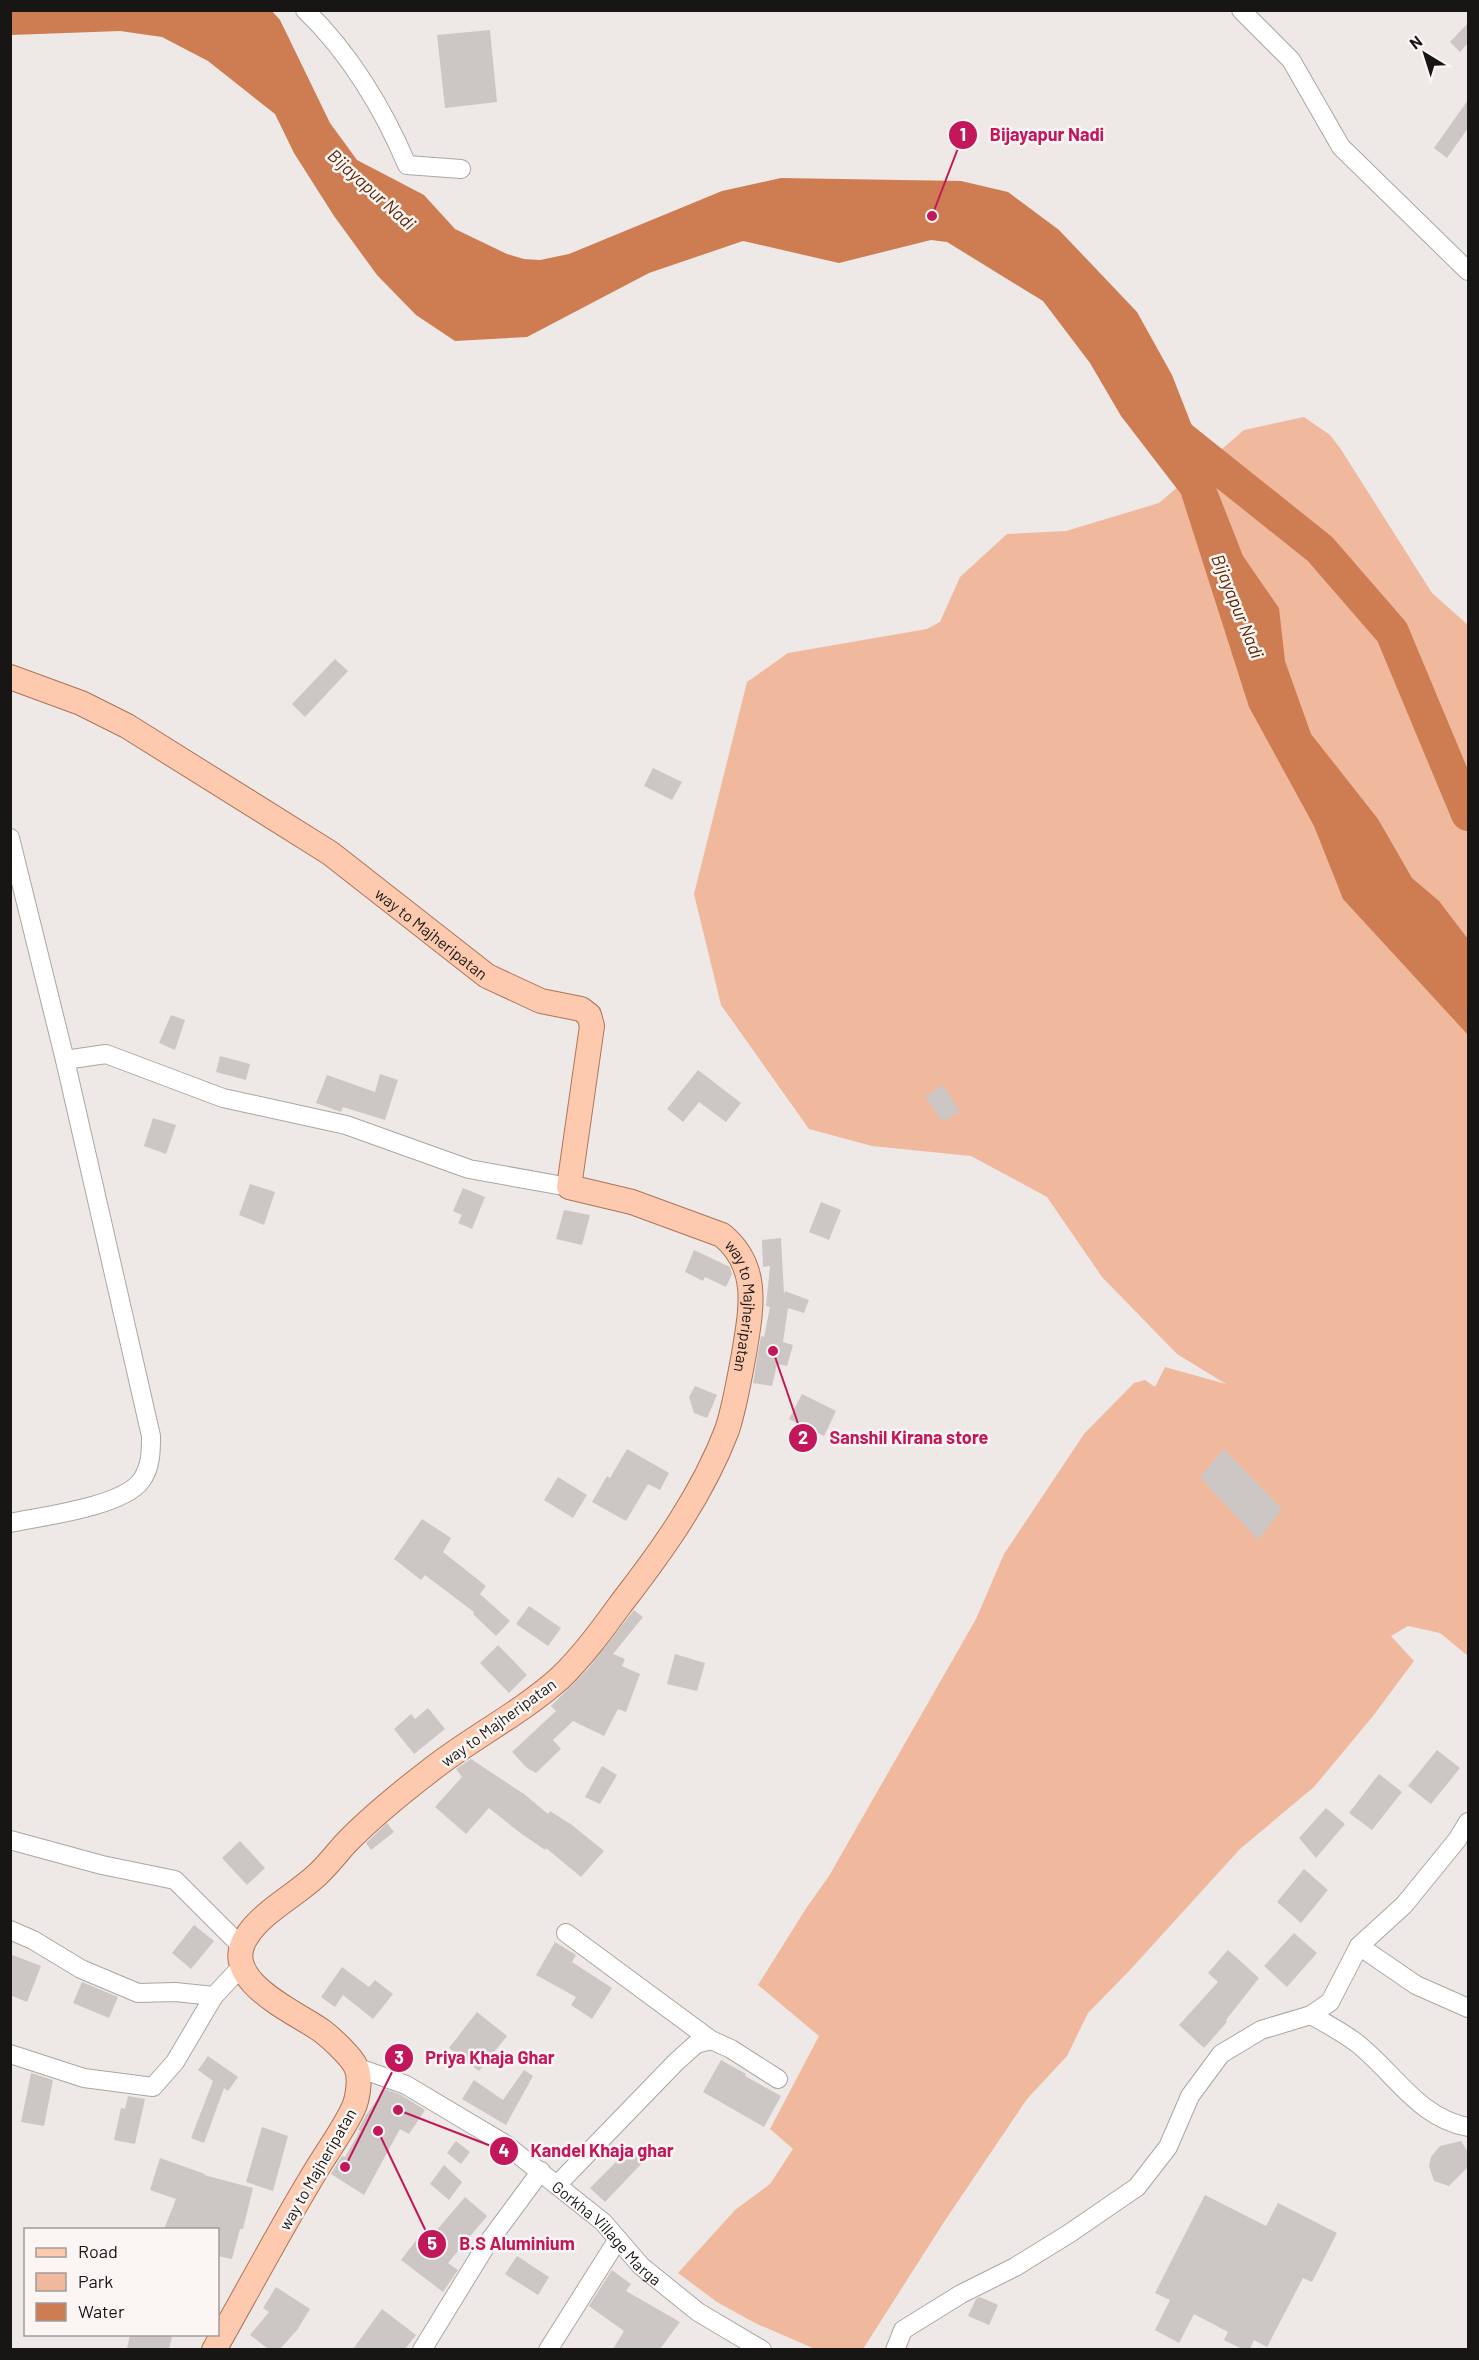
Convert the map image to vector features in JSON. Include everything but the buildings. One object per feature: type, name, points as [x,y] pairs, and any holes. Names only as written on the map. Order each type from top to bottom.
[{"type":"main road","name":"way to Majheripatan","points":[[10,677],[81,703],[127,726],[330,853],[487,976],[541,1001],[581,1009],[589,1015],[592,1026],[569,1187],[632,1202],[714,1232],[732,1244],[743,1258],[749,1279],[751,1308],[738,1384],[727,1429],[683,1519],[601,1630],[562,1676],[530,1702],[431,1769],[368,1821],[318,1874],[246,1936],[242,1956]]},
{"type":"main road","points":[[242,1956],[244,1971],[256,1987],[324,2032],[356,2067]]},
{"type":"main road","name":"way to Majheripatan","points":[[214,2349],[355,2106],[358,2085],[356,2067]]},
{"type":"street","points":[[305,10],[329,33],[390,126],[407,165],[461,169]]},
{"type":"street","points":[[1241,10],[1291,60],[1341,147],[1468,271]]},
{"type":"street","points":[[10,838],[65,1060],[151,1436],[151,1461],[141,1480],[126,1494],[109,1501],[10,1523]]},
{"type":"street","points":[[65,1060],[106,1054],[224,1098],[346,1125],[469,1169],[569,1187]]},
{"type":"street","points":[[896,2349],[903,2330],[961,2294],[1024,2261],[1137,2187],[1168,2147],[1190,2096],[1221,2054],[1261,2030],[1311,2015],[1330,2001],[1359,1946],[1404,1905],[1457,1840],[1468,1822]]},
{"type":"street","points":[[10,1840],[102,1865],[175,1880],[242,1956],[214,1996],[175,2062],[153,2087],[84,2078],[10,2054]]},
{"type":"street","points":[[10,1930],[81,1969],[138,1992],[175,1992],[214,1996]]},
{"type":"street","points":[[566,1933],[711,2040],[731,2049],[778,2079]]},
{"type":"street","points":[[1359,1946],[1416,1985],[1468,2008]]},
{"type":"street","points":[[1311,2015],[1340,2031],[1360,2046],[1431,2114],[1468,2127]]},
{"type":"street","points":[[557,2185],[696,2043],[711,2040]]},
{"type":"street","name":"Gorkha Village Marga","points":[[356,2067],[406,2085],[505,2144],[603,2222],[641,2266],[698,2312],[762,2349]]},
{"type":"street","points":[[422,2349],[487,2244],[541,2171]]},
{"type":"street","points":[[548,2349],[618,2238]]},
{"type":"green space","points":[[1304,417],[1330,435],[1432,593],[1468,625],[1468,1656],[1440,1633],[1408,1626],[1391,1636],[1414,1661],[1373,1716],[1314,1787],[1240,1849],[1088,2013],[1067,2056],[1027,2099],[944,2222],[863,2349],[815,2349],[755,2323],[717,2302],[678,2273],[735,2210],[770,2184],[793,2149],[770,2129],[819,2036],[758,1985],[829,1876],[976,1619],[1004,1554],[1084,1434],[1134,1383],[1145,1380],[1155,1387],[1165,1367],[1226,1384],[1177,1354],[1102,1277],[1047,1197],[971,1156],[872,1146],[809,1129],[721,1005],[694,894],[747,682],[788,653],[927,629],[940,622],[960,577],[1007,534],[1066,531],[1159,503],[1244,430]]},
{"type":"water","points":[[11,10],[272,11],[280,20],[330,123],[357,160],[424,195],[455,229],[507,254],[524,259],[540,260],[569,254],[722,191],[781,178],[961,181],[1008,192],[1059,230],[1137,312],[1172,375],[1243,556],[1279,608],[1285,661],[1311,734],[1378,819],[1412,878],[1439,901],[1468,939],[1468,1035],[1343,899],[1314,826],[1249,707],[1181,494],[1121,416],[1090,363],[1043,301],[947,242],[931,240],[839,263],[743,241],[649,273],[527,337],[455,341],[416,315],[377,275],[334,216],[294,153],[275,114],[208,61],[162,37],[120,31],[11,35]]},
{"type":"waterway","points":[[1166,426],[1320,549],[1392,632],[1468,814]]},
{"type":"place","name":"Bijayapur Nadi","points":[[932,216]]},
{"type":"place","name":"Sanshil Kirana store","points":[[773,1351]]},
{"type":"place","name":"Kandel Khaja ghar","points":[[398,2110]]},
{"type":"place","name":"B.S Aluminium","points":[[378,2131]]},
{"type":"place","name":"Priya Khaja Ghar","points":[[345,2167]]}]
